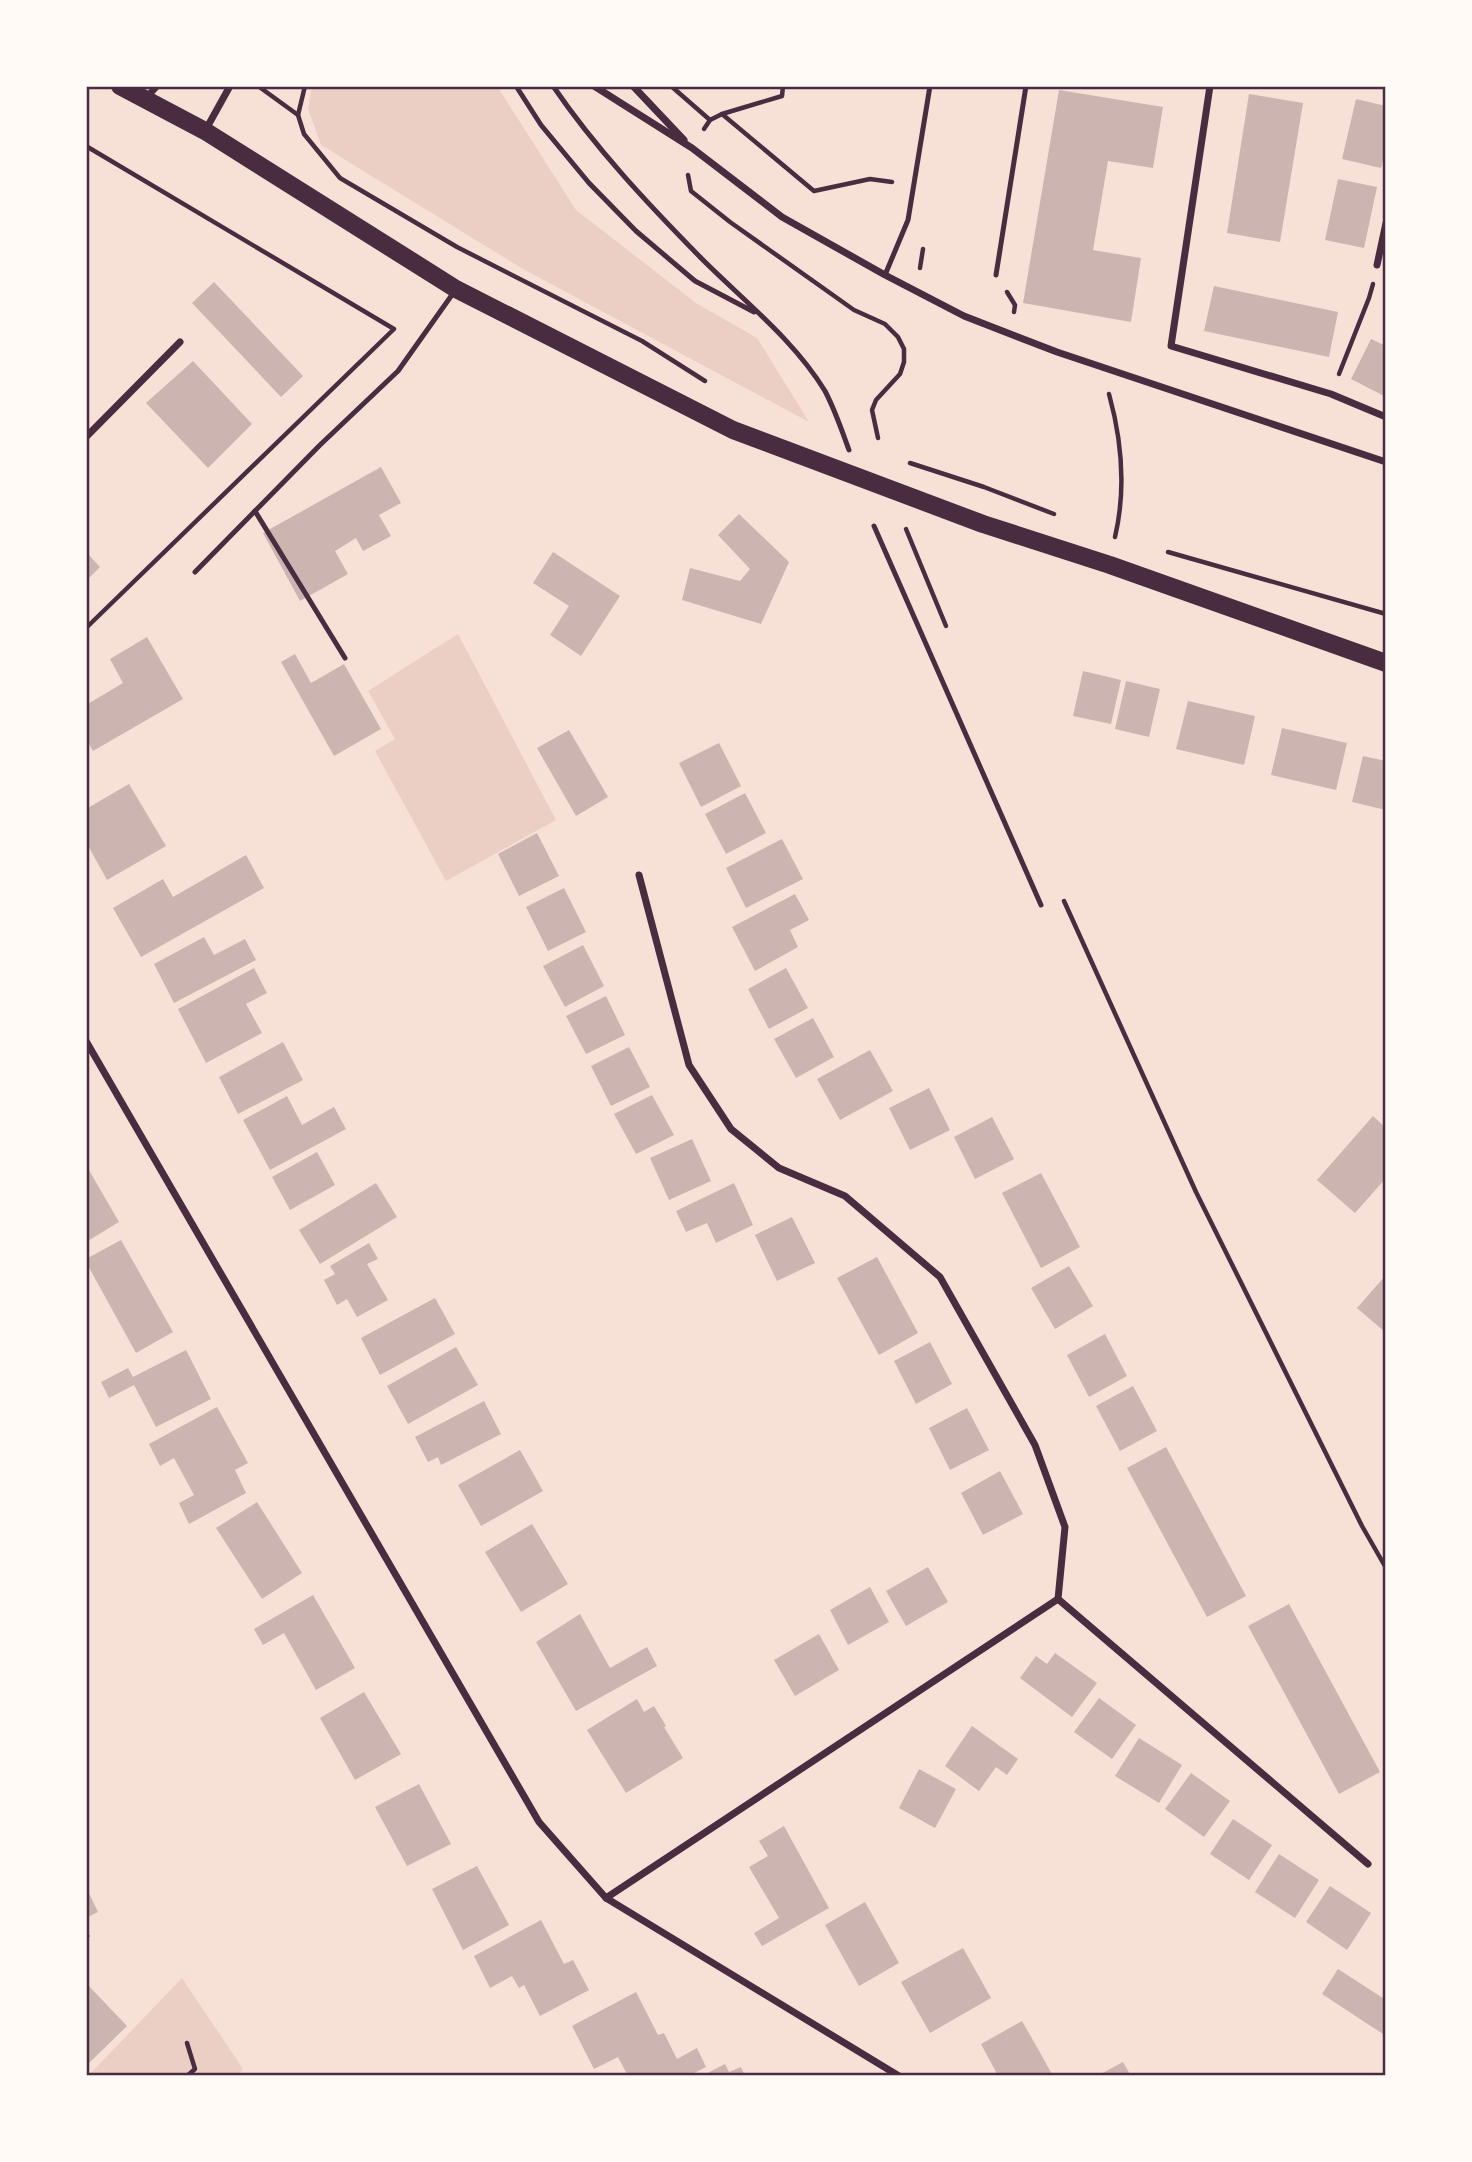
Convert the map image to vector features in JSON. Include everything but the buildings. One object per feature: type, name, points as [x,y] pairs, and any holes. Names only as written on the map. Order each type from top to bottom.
[{"type":"main road","points":[[120,86],[151,93],[205,131],[456,289],[733,430],[983,524],[1110,565],[1386,663]]},
{"type":"street","points":[[205,131],[230,86]]},
{"type":"street","points":[[594,86],[692,148],[782,216],[885,275],[964,316],[1057,352],[1386,463]]},
{"type":"street","points":[[633,86],[692,148]]},
{"type":"street","points":[[1210,86],[1171,346],[1331,394],[1386,417]]},
{"type":"street","points":[[1377,265],[1386,223]]},
{"type":"street","points":[[86,437],[180,342]]},
{"type":"street","points":[[639,875],[689,1065],[730,1129],[779,1168],[845,1196],[940,1277],[1035,1445],[1065,1527],[1058,1599]]},
{"type":"street","points":[[86,1041],[539,1822],[606,1898],[900,2076]]},
{"type":"street","points":[[1058,1599],[1368,1864]]},
{"type":"street","points":[[606,1898],[1058,1599]]},
{"type":"lane","points":[[516,86],[549,135],[589,183],[636,231],[695,281],[760,315]]},
{"type":"lane","points":[[553,86],[573,115],[636,191],[760,315],[804,364],[825,391],[849,450]]},
{"type":"lane","points":[[885,275],[908,220],[930,86]]},
{"type":"lane","points":[[996,275],[1026,86]]},
{"type":"lane","points":[[195,572],[398,371],[456,289]]},
{"type":"lane","points":[[256,511],[345,658]]},
{"type":"lane","points":[[874,526],[1041,905]]},
{"type":"path","points":[[258,86],[298,115]]},
{"type":"path","points":[[305,86],[298,115],[304,134],[340,178],[457,247],[642,341],[709,384]]},
{"type":"path","points":[[671,86],[710,120],[782,96],[783,86]]},
{"type":"path","points":[[722,114],[814,191],[870,179],[914,186]]},
{"type":"path","points":[[86,146],[394,329],[86,628]]},
{"type":"path","points":[[692,148],[688,173],[691,191],[854,310],[885,324],[898,337],[904,349],[900,374],[876,400],[872,410],[878,438]]},
{"type":"path","points":[[1331,394],[1369,298],[1377,265]]},
{"type":"path","points":[[984,487],[1062,517]]},
{"type":"path","points":[[1115,537],[1128,541]]},
{"type":"path","points":[[1166,552],[1386,614]]},
{"type":"path","points":[[1060,894],[1196,1192],[1362,1526],[1386,1568]]},
{"type":"path","points":[[187,2043],[195,2068],[187,2076]]},
{"type":"shaded area","points":[[312,86],[497,86],[576,210],[696,303],[757,338],[809,422],[523,269],[321,145],[308,109]]},
{"type":"shaded area","points":[[458,634],[556,820],[446,881],[375,751],[395,739],[368,691]]},
{"type":"shaded area","points":[[182,1978],[243,2069],[238,2076],[88,2076]]}]
